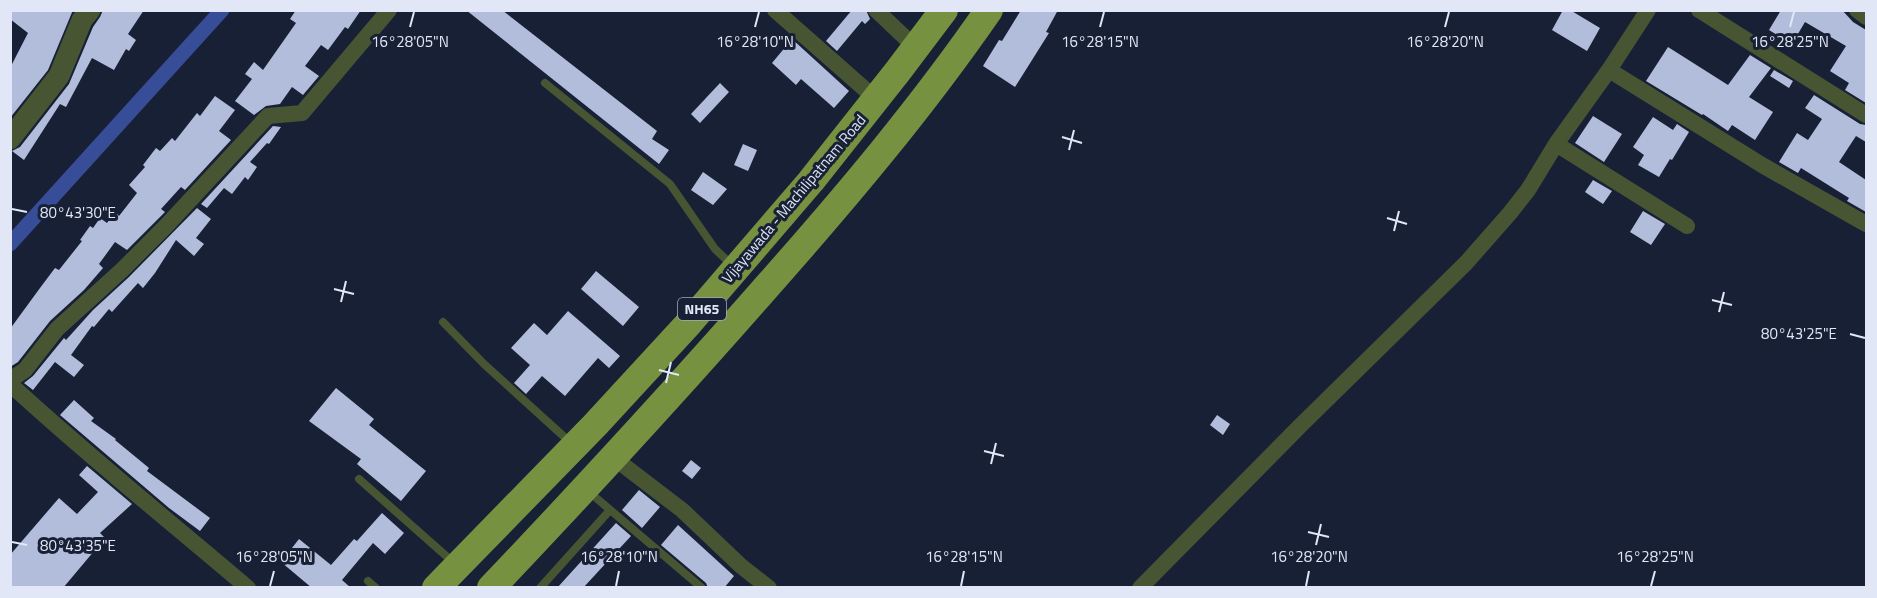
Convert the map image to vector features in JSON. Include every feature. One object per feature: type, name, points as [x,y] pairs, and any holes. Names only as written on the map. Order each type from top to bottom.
[{"type":"highway","name":"Vijayawada - Machilipatnam Road","points":[[436,588],[574,446],[737,269],[876,99],[944,10]]},
{"type":"highway","name":"NH65","points":[[491,588],[615,458],[852,190],[952,63],[989,10]]},
{"type":"street","points":[[10,139],[59,76],[82,20],[90,10]]},
{"type":"street","points":[[248,588],[90,457],[10,382],[24,370],[57,329],[166,226],[268,116],[302,113],[389,10]]},
{"type":"street","points":[[775,10],[876,99]]},
{"type":"street","points":[[876,10],[916,48]]},
{"type":"street","points":[[1140,588],[1466,263],[1528,190],[1556,144],[1609,70],[1648,10]]},
{"type":"street","points":[[1700,10],[1866,114]]},
{"type":"street","points":[[1857,10],[1866,17]]},
{"type":"street","points":[[1609,70],[1762,165],[1866,223]]},
{"type":"street","points":[[1556,144],[1687,226]]},
{"type":"street","points":[[615,458],[682,510],[741,566],[769,588]]},
{"type":"lane","points":[[545,83],[670,184],[715,249],[737,269]]},
{"type":"lane","points":[[443,322],[484,364],[574,446]]},
{"type":"lane","points":[[359,479],[458,566]]},
{"type":"lane","points":[[585,488],[702,588]]},
{"type":"lane","points":[[540,588],[610,510]]},
{"type":"lane","points":[[368,581],[376,588]]},
{"type":"building","points":[[10,10],[73,10],[48,70],[10,118],[10,68],[28,33],[10,19]]},
{"type":"building","points":[[103,10],[144,10],[128,34],[136,40],[129,51],[126,49],[114,70],[92,58],[66,107],[60,104],[24,160],[12,151],[20,147],[69,84],[93,27]]},
{"type":"building","points":[[296,10],[361,10],[348,29],[345,27],[328,50],[321,45],[305,66],[319,76],[303,95],[292,87],[280,104],[266,106],[254,115],[235,101],[252,79],[245,74],[254,62],[263,70],[296,23],[290,19]]},
{"type":"building","points":[[466,10],[502,10],[657,131],[652,139],[669,150],[659,164]]},
{"type":"building","points":[[852,10],[866,10],[870,19],[865,24],[862,21],[837,51],[826,41]]},
{"type":"building","points":[[1021,10],[1058,10],[1046,32],[1049,33],[1015,87],[983,66]]},
{"type":"building","points":[[1563,10],[1570,10],[1600,28],[1587,51],[1552,30]]},
{"type":"building","points":[[1781,10],[1842,10],[1853,22],[1866,30],[1866,103],[1845,90],[1849,83],[1830,71],[1846,46],[1805,22],[1792,44],[1769,30]]},
{"type":"building","points":[[792,39],[849,91],[834,108],[801,79],[796,85],[772,63]]},
{"type":"building","points":[[1668,47],[1728,85],[1750,55],[1771,68],[1749,97],[1773,112],[1755,140],[1732,125],[1728,131],[1646,81]]},
{"type":"building","points":[[1774,70],[1793,81],[1789,88],[1770,76]]},
{"type":"building","points":[[720,83],[729,92],[700,123],[691,114]]},
{"type":"building","points":[[1814,95],[1860,124],[1866,125],[1866,142],[1856,136],[1839,162],[1866,180],[1866,212],[1847,201],[1849,198],[1801,168],[1798,173],[1779,162],[1797,133],[1808,140],[1822,119],[1805,108]]},
{"type":"building","points":[[215,96],[235,110],[219,131],[231,140],[185,190],[181,187],[161,209],[165,212],[127,250],[115,242],[99,264],[103,268],[84,290],[50,321],[18,362],[10,367],[10,329],[55,268],[59,270],[82,241],[80,240],[90,226],[93,228],[100,218],[107,223],[115,212],[119,216],[137,193],[129,185],[145,167],[143,165],[156,148],[160,151],[172,138],[175,141],[197,113],[200,116]]},
{"type":"building","points":[[1593,116],[1622,134],[1604,162],[1575,143]]},
{"type":"building","points":[[1653,117],[1673,130],[1677,124],[1689,132],[1659,177],[1638,165],[1644,155],[1633,147]]},
{"type":"building","points":[[273,126],[281,127],[269,144],[267,143],[250,162],[257,167],[248,180],[245,177],[232,194],[224,188],[207,208],[201,204]]},
{"type":"building","points":[[743,144],[757,150],[748,171],[734,165]]},
{"type":"building","points":[[703,172],[727,189],[713,205],[691,190]]},
{"type":"building","points":[[1593,180],[1612,191],[1603,204],[1585,192]]},
{"type":"building","points":[[197,208],[211,219],[196,238],[204,244],[194,256],[176,240],[143,288],[138,283],[112,312],[109,309],[94,327],[92,326],[71,355],[84,365],[74,377],[55,362],[33,390],[24,383],[33,376],[64,338],[66,340],[93,310]]},
{"type":"building","points":[[1643,211],[1665,224],[1651,245],[1630,232]]},
{"type":"building","points":[[596,271],[639,307],[623,326],[581,289]]},
{"type":"building","points":[[568,311],[620,356],[609,368],[598,358],[565,396],[542,376],[526,394],[514,383],[530,365],[511,348],[534,323],[547,335]]},
{"type":"building","points":[[336,388],[374,419],[369,425],[426,471],[401,501],[357,464],[361,459],[309,421]]},
{"type":"building","points":[[74,400],[94,418],[91,421],[149,468],[147,471],[210,518],[200,531],[169,508],[60,415]]},
{"type":"building","points":[[1217,415],[1230,424],[1223,435],[1210,425]]},
{"type":"building","points":[[691,460],[701,468],[692,479],[682,471]]},
{"type":"building","points":[[87,466],[132,504],[100,533],[105,538],[63,588],[10,588],[10,555],[59,498],[77,514],[98,492],[79,475]]},
{"type":"building","points":[[639,490],[660,507],[642,528],[622,510]]},
{"type":"building","points":[[382,513],[404,533],[385,554],[373,543],[342,580],[351,588],[312,588],[281,562],[299,539],[331,565]]},
{"type":"building","points":[[616,523],[631,536],[583,588],[557,588]]},
{"type":"building","points":[[678,525],[734,576],[724,588],[708,588],[706,583],[661,545]]},
{"type":"waterway","points":[[10,244],[222,10]]}]
